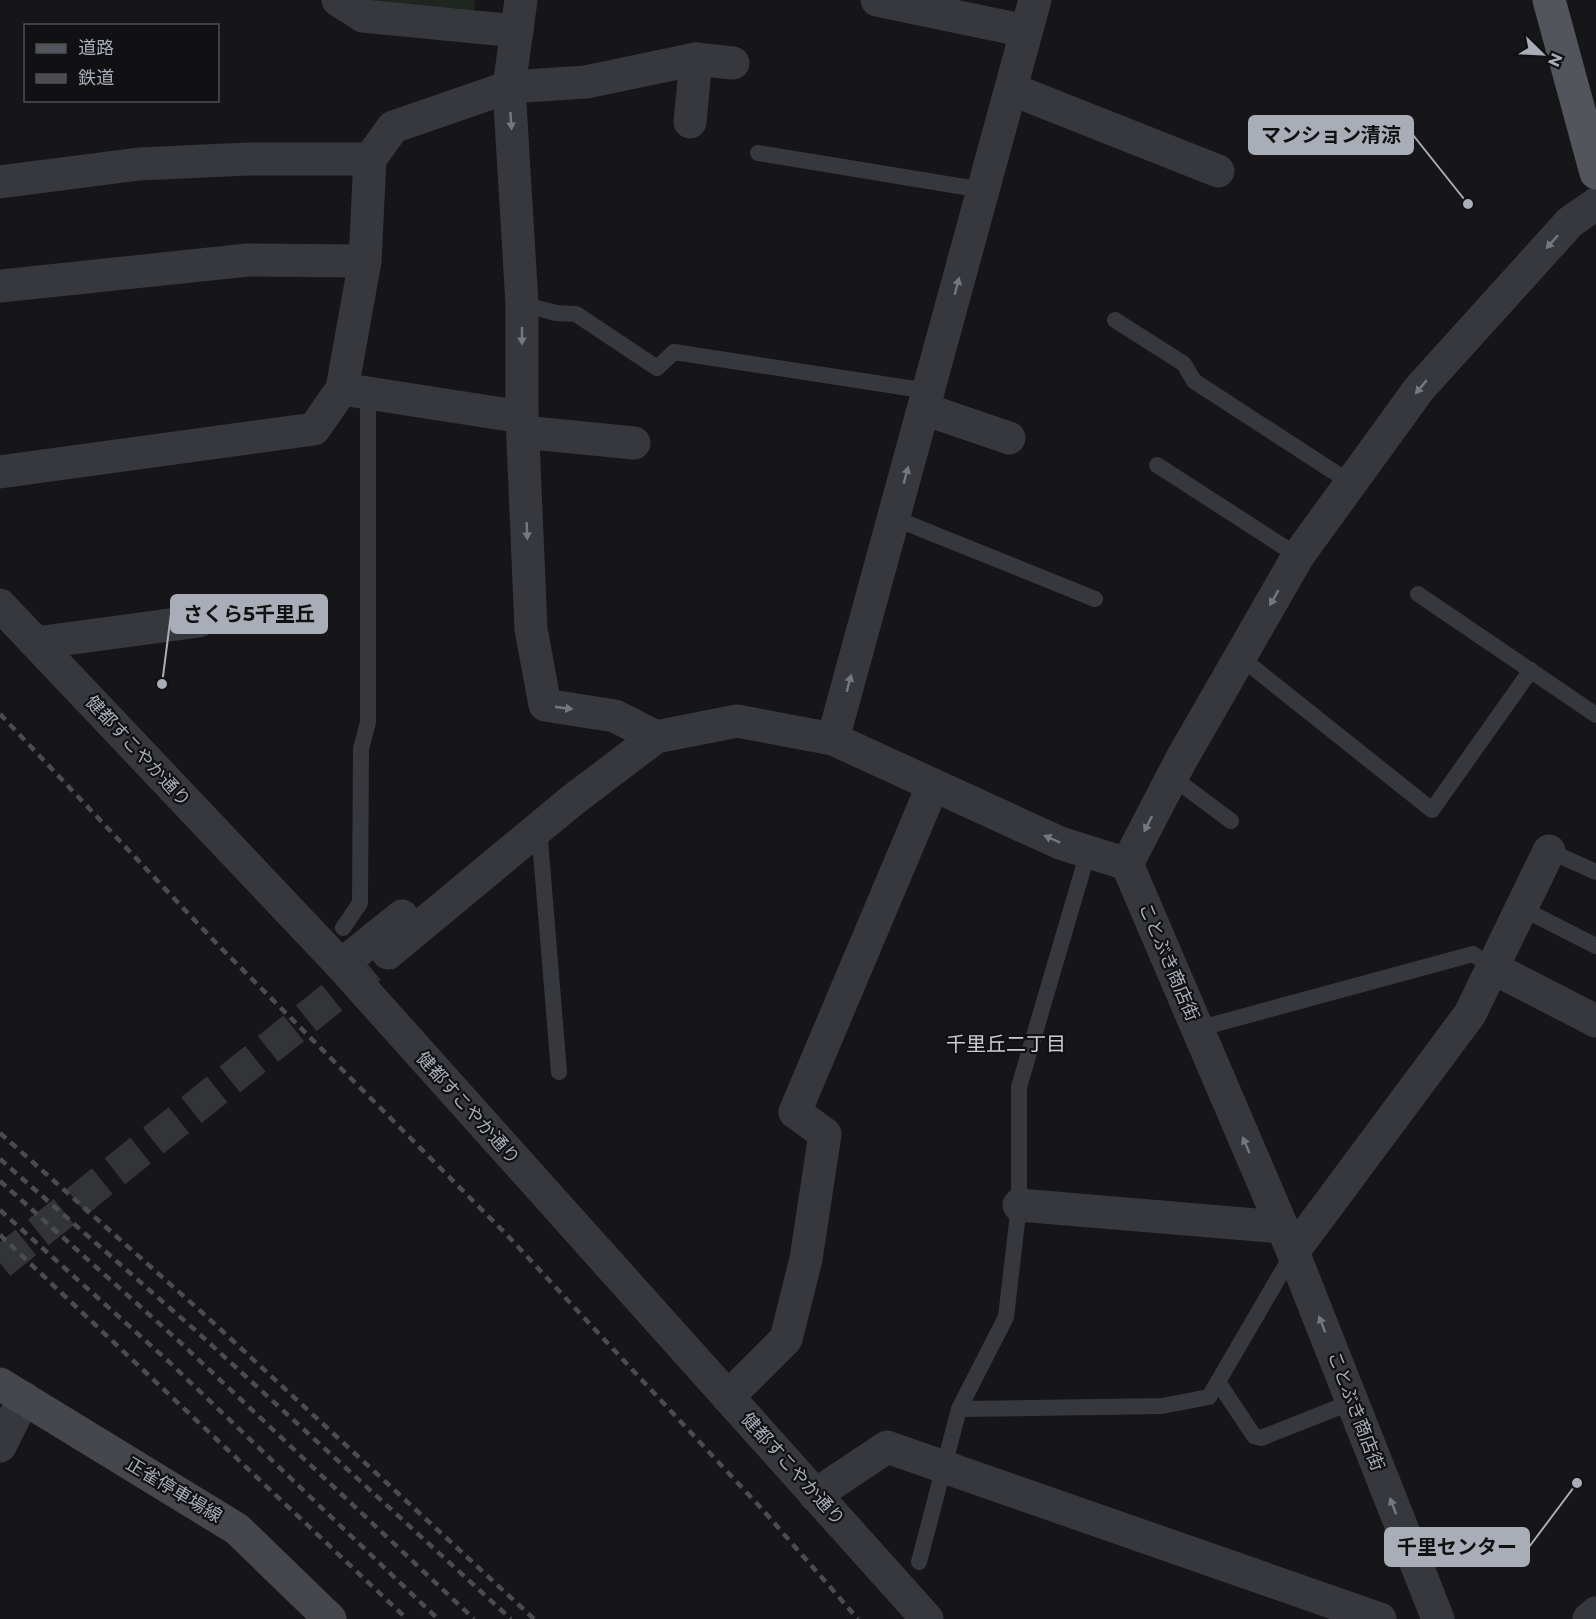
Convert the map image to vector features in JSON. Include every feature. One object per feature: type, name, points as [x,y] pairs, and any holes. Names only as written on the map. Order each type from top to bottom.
[{"type":"main road","points":[[1549,0],[1596,173]]},
{"type":"main road","name":"正雀停車場線","points":[[8,1395],[237,1528],[330,1619]]},
{"type":"street","points":[[338,0],[363,16],[519,16],[509,87],[522,304],[523,424],[531,629],[545,705],[615,716],[656,737]]},
{"type":"street","points":[[877,0],[1026,31]]},
{"type":"street","points":[[834,739],[1035,0]]},
{"type":"street","points":[[690,122],[696,59]]},
{"type":"street","points":[[0,472],[314,429],[355,392],[370,159],[393,127],[509,87],[586,82],[696,59],[733,63]]},
{"type":"street","points":[[1011,89],[1218,171]]},
{"type":"street","points":[[0,183],[139,164],[248,159],[370,159]]},
{"type":"street","points":[[388,953],[573,799],[656,737],[737,721],[834,739],[1060,843],[1127,864],[1172,777],[1298,556],[1419,389],[1570,222],[1596,204]]},
{"type":"street","points":[[0,286],[248,260],[365,261]]},
{"type":"street","points":[[355,392],[634,443]]},
{"type":"street","points":[[926,400],[1009,438]]},
{"type":"street","name":"健都すこやか通り","points":[[0,605],[341,965],[927,1619]]},
{"type":"street","points":[[36,643],[199,621]]},
{"type":"street","points":[[728,1397],[786,1339],[806,1259],[825,1134],[795,1112],[933,785]]},
{"type":"street","points":[[341,965],[519,822],[573,799]]},
{"type":"street","points":[[1019,1205],[1287,1239],[1470,1014],[1550,851]]},
{"type":"street","name":"ことぶき商店街","points":[[1127,864],[1287,1239],[1438,1619]]},
{"type":"street","points":[[1493,968],[1596,1021]]},
{"type":"street","points":[[0,1446],[8,1395]]},
{"type":"street","points":[[815,1495],[887,1447],[1380,1619]]},
{"type":"street","points":[[1589,1619],[1596,1613]]},
{"type":"lane","points":[[758,153],[983,190]]},
{"type":"lane","points":[[522,304],[556,314],[576,314],[657,368],[674,352],[926,400]]},
{"type":"lane","points":[[1115,320],[1184,364],[1194,381],[1351,483]]},
{"type":"lane","points":[[343,928],[360,903],[361,749],[368,722],[355,392]]},
{"type":"lane","points":[[1157,465],[1298,556]]},
{"type":"lane","points":[[894,518],[1095,599]]},
{"type":"lane","points":[[1418,594],[1596,715]]},
{"type":"lane","points":[[1240,657],[1432,810],[1531,670]]},
{"type":"lane","points":[[1172,777],[1230,821]]},
{"type":"lane","points":[[539,828],[559,1072]]},
{"type":"lane","points":[[1550,851],[1596,872]]},
{"type":"lane","points":[[919,1562],[942,1466],[959,1409],[1006,1317],[1019,1205],[1019,1088],[1088,852]]},
{"type":"lane","points":[[1523,909],[1596,946]]},
{"type":"lane","points":[[1197,1029],[1473,954],[1493,968]]},
{"type":"lane","points":[[959,1409],[1162,1406],[1209,1397],[1287,1239]]},
{"type":"lane","points":[[1218,1382],[1254,1436],[1261,1438],[1352,1402]]},
{"type":"shaded area","points":[[356,0],[475,0],[474,10]]},
{"type":"tunnel","points":[[0,1263],[388,953]]},
{"type":"railway","points":[[0,714],[218,945],[507,1235],[762,1509],[858,1619]]},
{"type":"railway","points":[[0,1133],[206,1316],[534,1619]]},
{"type":"railway","points":[[0,1159],[195,1330],[511,1619]]},
{"type":"railway","points":[[0,1181],[182,1344],[474,1619]]},
{"type":"railway","points":[[0,1210],[167,1360],[438,1619]]},
{"type":"railway","points":[[0,1235],[407,1619]]},
{"type":"place","name":"マンション清涼","points":[[1468,204]]},
{"type":"place","name":"さくら5千里丘","points":[[162,684]]},
{"type":"place","name":"千里センター","points":[[1577,1483]]},
{"type":"district","name":"千里丘二丁目","points":[[1006,1044]]}]
